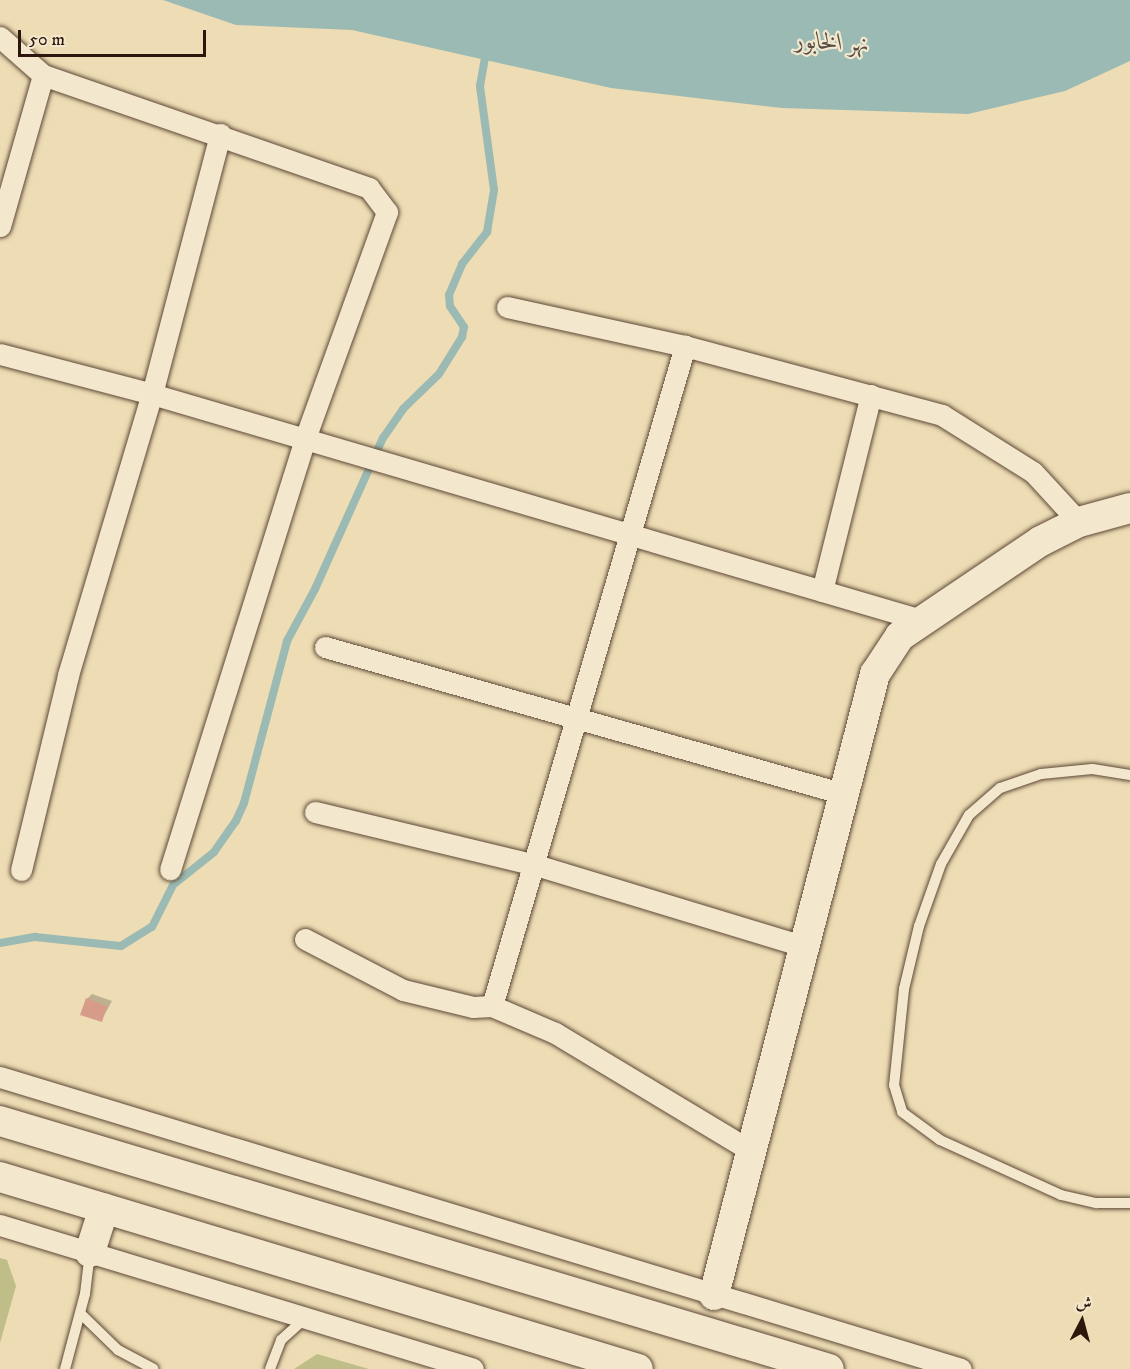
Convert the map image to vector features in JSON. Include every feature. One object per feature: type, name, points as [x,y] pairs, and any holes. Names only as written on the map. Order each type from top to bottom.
[{"type":"main road","points":[[714,1295],[753,1152],[875,674],[900,636],[1041,541],[1078,522],[1130,508]]},
{"type":"main road","points":[[0,1121],[828,1369]]},
{"type":"main road","points":[[0,1177],[638,1369]]},
{"type":"main road","points":[[90,1252],[104,1208]]},
{"type":"street","points":[[0,37],[43,75],[220,134],[369,188],[387,212],[305,440],[170,869]]},
{"type":"street","points":[[0,226],[43,75]]},
{"type":"street","points":[[21,870],[68,675],[152,394],[220,134]]},
{"type":"street","points":[[507,307],[685,346],[942,416],[975,433],[1033,472],[1078,522]]},
{"type":"street","points":[[492,1006],[536,865],[575,721],[685,346]]},
{"type":"street","points":[[0,354],[152,394],[921,620]]},
{"type":"street","points":[[822,591],[871,395]]},
{"type":"street","points":[[325,648],[575,721],[844,794]]},
{"type":"street","points":[[315,812],[536,865],[806,947]]},
{"type":"street","points":[[305,939],[403,990],[473,1007],[492,1006],[555,1033],[753,1152]]},
{"type":"street","points":[[0,1077],[961,1369]]},
{"type":"street","points":[[0,1225],[473,1369]]},
{"type":"lane","points":[[1130,775],[1092,769],[1041,774],[1000,788],[969,815],[941,864],[919,926],[903,999],[894,1085],[902,1112],[940,1140],[1061,1195],[1097,1203],[1130,1203]]},
{"type":"lane","points":[[65,1369],[81,1314],[90,1252]]},
{"type":"lane","points":[[81,1314],[118,1350],[153,1369]]},
{"type":"lane","points":[[270,1369],[281,1340],[306,1318]]},
{"type":"shaded area","points":[[0,1258],[7,1260],[16,1286],[0,1343]]},
{"type":"shaded area","points":[[317,1354],[369,1369],[294,1369]]},
{"type":"water","name":"نهر الخابور","points":[[163,0],[1130,0],[1130,61],[1065,91],[968,114],[782,108],[611,88],[352,30],[236,25]]},
{"type":"building","points":[[86,998],[107,1006],[102,1022],[80,1015]]},
{"type":"waterway","points":[[0,943],[35,937],[121,946],[152,927],[173,885],[214,852],[236,821],[244,803],[287,641],[315,589],[383,438],[403,409],[439,374],[462,337],[464,327],[450,306],[449,295],[462,264],[487,232],[494,190],[480,86],[486,53]]}]
